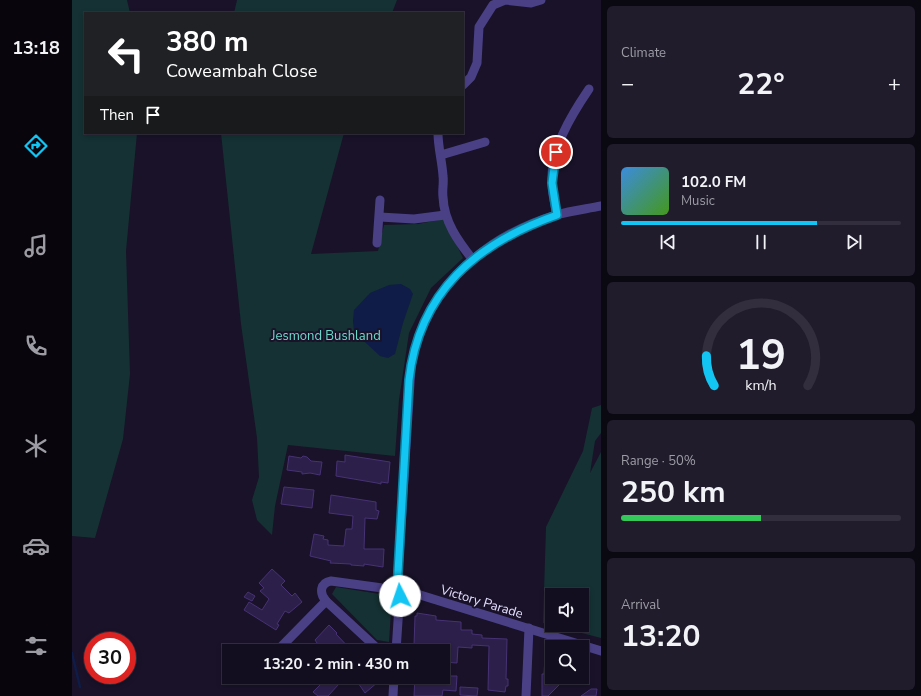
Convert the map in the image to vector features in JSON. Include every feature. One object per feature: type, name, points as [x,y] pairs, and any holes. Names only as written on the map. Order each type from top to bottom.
[{"type":"street","points":[[464,84],[471,77],[477,63],[479,27],[493,5],[505,0],[531,3],[541,0]]},
{"type":"street","points":[[557,215],[552,183],[556,152],[576,108],[588,90]]},
{"type":"street","points":[[438,134],[443,176],[445,215],[458,241],[473,260]]},
{"type":"street","points":[[441,155],[485,142]]},
{"type":"street","points":[[377,243],[380,200]]},
{"type":"street","points":[[396,644],[409,380],[413,354],[425,319],[449,283],[473,260],[495,244],[523,228],[557,215],[601,206]]},
{"type":"street","points":[[380,217],[414,219],[445,215]]},
{"type":"street","name":"Victory Parade","points":[[326,601],[322,595],[322,589],[325,583],[331,580],[399,590],[417,594],[601,651]]},
{"type":"street","points":[[284,644],[326,601],[372,644]]},
{"type":"street","points":[[526,696],[529,628]]},
{"type":"street","points":[[393,696],[394,684]]},
{"type":"green space","points":[[72,0],[127,0],[130,12],[84,12],[84,134],[137,134],[126,251],[130,374],[123,439],[95,538],[72,536]]},
{"type":"green space","points":[[237,0],[397,0],[392,12],[234,12]]},
{"type":"green space","name":"Jesmond Bushland","points":[[221,134],[344,134],[311,254],[378,251],[384,225],[418,224],[444,219],[463,258],[431,288],[409,333],[399,400],[395,456],[288,445],[275,506],[272,535],[257,520],[252,500],[259,477],[257,438],[241,324]]},
{"type":"green space","points":[[601,405],[601,433],[595,441],[590,473],[601,452],[601,638],[578,632],[589,632],[589,588],[545,588],[545,624],[543,623],[546,527],[583,451],[592,408]]},
{"type":"green space","points":[[336,587],[392,596],[389,642],[377,640],[332,594]]},
{"type":"water","points":[[401,284],[410,289],[413,294],[403,323],[395,354],[388,358],[380,356],[354,332],[354,310],[370,293],[389,285]]},
{"type":"building","points":[[345,455],[390,462],[388,483],[381,482],[381,484],[336,476],[337,461],[345,462]]},
{"type":"building","points":[[289,456],[301,458],[303,456],[307,457],[311,461],[322,462],[320,475],[310,473],[302,474],[302,472],[287,470]]},
{"type":"building","points":[[284,487],[314,490],[312,508],[281,504]]},
{"type":"building","points":[[331,495],[376,502],[376,510],[379,511],[377,519],[365,518],[364,549],[384,549],[383,567],[364,564],[364,566],[330,563],[331,561],[310,556],[314,534],[324,536],[323,539],[328,540],[328,545],[344,546],[346,529],[352,529],[353,516],[329,513]]},
{"type":"building","points":[[272,569],[285,581],[281,585],[292,596],[295,593],[302,602],[289,613],[285,611],[277,624],[279,625],[276,630],[244,610],[249,602],[262,610],[269,599],[260,591],[264,588],[259,583]]},
{"type":"building","points":[[248,592],[255,596],[252,601],[244,597]]},
{"type":"building","points":[[417,613],[436,616],[436,620],[461,622],[461,630],[472,630],[472,634],[482,635],[482,638],[507,639],[506,679],[508,679],[508,686],[506,686],[505,692],[488,690],[489,646],[472,645],[472,648],[458,647],[457,663],[450,662],[450,644],[414,644],[415,616],[417,616]]},
{"type":"building","points":[[329,625],[345,644],[316,644],[315,640]]},
{"type":"building","points":[[545,656],[545,684],[560,684],[548,696],[542,696],[542,674],[544,674]]},
{"type":"building","points":[[450,676],[457,676],[456,691],[443,690],[442,696],[414,696],[415,684],[450,684]]},
{"type":"building","points":[[321,684],[339,684],[328,696],[318,696],[313,692]]},
{"type":"building","points":[[359,684],[376,684],[365,693]]},
{"type":"building","points":[[460,687],[478,688],[477,696],[460,695]]},
{"type":"building","points":[[591,689],[597,689],[596,696],[581,696]]},
{"type":"waterway","points":[[72,653],[80,687]]},
{"type":"route","points":[[400,596],[400,591],[397,590],[409,380],[413,354],[420,331],[425,319],[439,296],[449,283],[473,260],[495,244],[523,228],[557,215],[552,187],[552,170],[556,152]]}]
